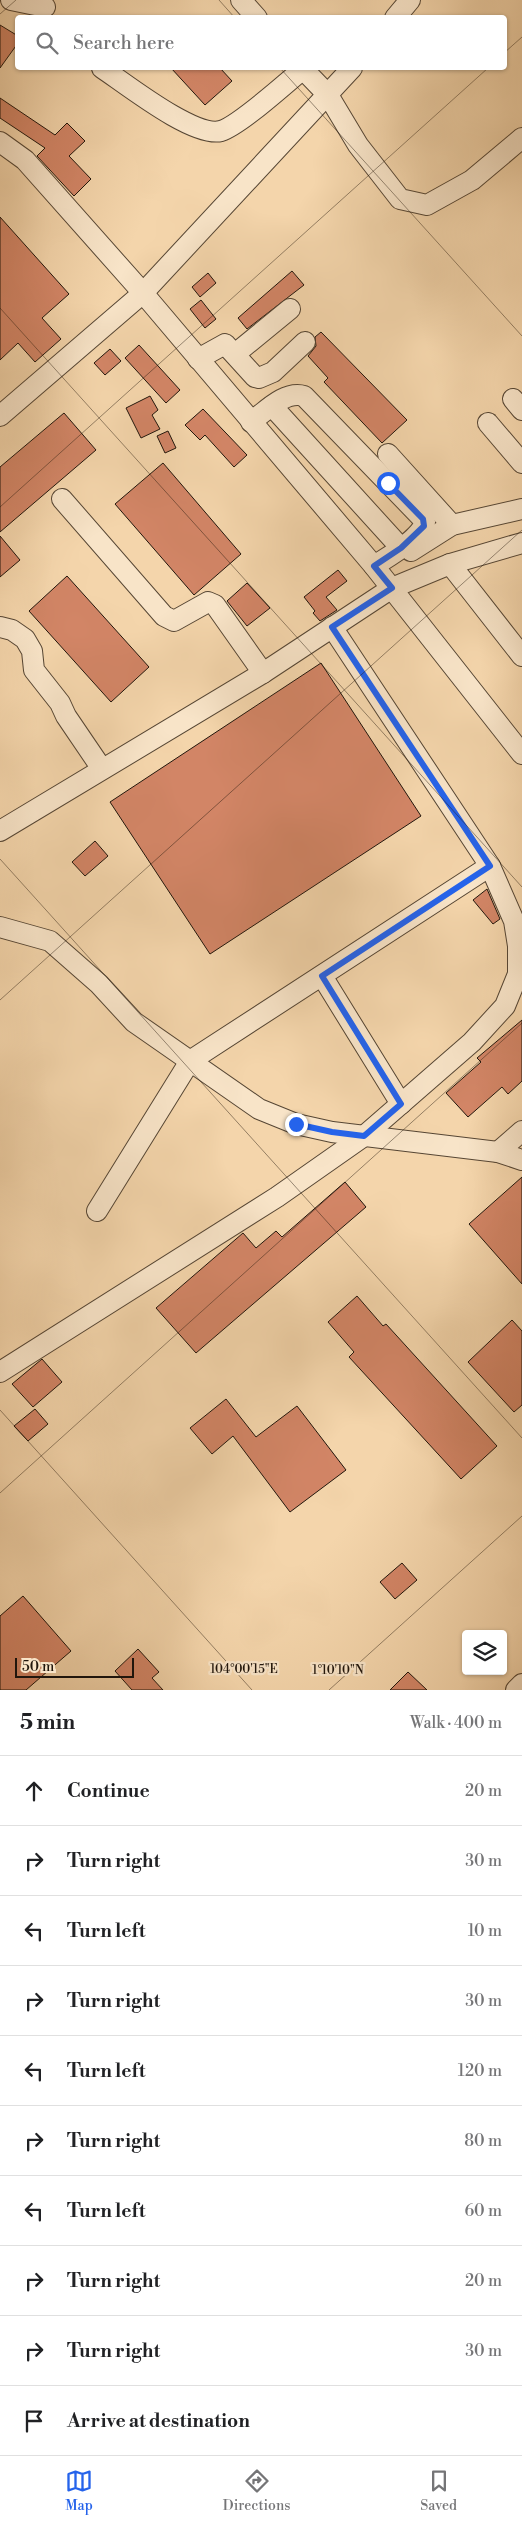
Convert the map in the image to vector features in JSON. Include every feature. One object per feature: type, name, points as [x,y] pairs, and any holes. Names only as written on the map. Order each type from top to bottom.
[{"type":"lane","points":[[11,0],[45,8]]},
{"type":"lane","points":[[241,0],[254,15]]},
{"type":"lane","points":[[398,15],[410,0]]},
{"type":"lane","points":[[105,70],[170,114],[201,130],[221,131],[240,120],[301,70]]},
{"type":"lane","points":[[305,70],[328,95],[358,146],[400,199],[428,205],[472,180],[522,138]]},
{"type":"lane","points":[[0,416],[142,293],[350,70]]},
{"type":"lane","points":[[0,142],[24,160],[142,293],[392,588],[522,754]]},
{"type":"lane","points":[[235,354],[290,309]]},
{"type":"lane","points":[[198,359],[225,344],[255,377],[259,378],[272,372],[305,342]]},
{"type":"lane","points":[[251,422],[289,396],[298,394],[308,398],[423,519],[425,522],[421,530],[376,569]]},
{"type":"lane","points":[[272,406],[401,548]]},
{"type":"lane","points":[[488,423],[522,463]]},
{"type":"lane","points":[[388,454],[452,525]]},
{"type":"lane","points":[[62,499],[164,616],[174,621],[208,602],[216,605],[263,673]]},
{"type":"lane","points":[[376,569],[452,525],[522,509]]},
{"type":"lane","points":[[3,823],[102,769],[263,673],[392,588],[450,564],[522,543]]},
{"type":"lane","points":[[450,564],[522,656]]},
{"type":"lane","points":[[0,627],[12,630],[25,639],[32,651],[34,670],[60,703],[66,716],[102,769]]},
{"type":"lane","points":[[0,1372],[277,1197],[364,1136],[472,1042],[505,1006],[518,974],[518,946],[514,921],[490,866],[332,627]]},
{"type":"lane","points":[[97,1211],[190,1061],[490,866]]},
{"type":"lane","points":[[0,927],[50,941],[99,984],[134,1022],[259,1109],[296,1124],[332,1132],[498,1152],[522,1160]]},
{"type":"lane","points":[[322,976],[401,1104]]},
{"type":"lane","points":[[498,1152],[522,1131]]},
{"type":"lane","points":[[516,1690],[522,1684]]},
{"type":"building","points":[[0,25],[15,34],[15,47],[0,68]]},
{"type":"building","points":[[173,70],[222,70],[232,81],[205,105]]},
{"type":"building","points":[[0,98],[55,135],[67,123],[85,141],[69,156],[91,179],[74,196],[37,156],[45,148],[0,118]]},
{"type":"building","points":[[0,217],[69,294],[42,318],[61,339],[35,362],[18,343],[0,360]]},
{"type":"building","points":[[292,271],[304,285],[247,329],[238,318]]},
{"type":"building","points":[[208,273],[216,283],[200,297],[192,287]]},
{"type":"building","points":[[201,300],[216,319],[205,328],[190,309]]},
{"type":"building","points":[[321,332],[407,420],[382,443],[324,382],[328,378],[308,356],[316,346],[315,337]]},
{"type":"building","points":[[139,345],[180,390],[166,403],[125,358]]},
{"type":"building","points":[[110,349],[121,361],[105,375],[94,363]]},
{"type":"building","points":[[150,396],[158,410],[152,415],[160,429],[141,438],[126,408]]},
{"type":"building","points":[[203,409],[247,455],[234,467],[205,435],[200,440],[185,425]]},
{"type":"building","points":[[64,413],[96,450],[0,532],[0,467]]},
{"type":"building","points":[[168,431],[176,448],[165,453],[157,436]]},
{"type":"building","points":[[163,463],[241,554],[194,595],[115,504]]},
{"type":"building","points":[[0,536],[20,560],[0,577]]},
{"type":"building","points":[[338,570],[347,581],[326,597],[337,610],[320,621],[304,597]]},
{"type":"building","points":[[67,576],[149,667],[111,702],[29,611]]},
{"type":"building","points":[[247,583],[270,608],[247,626],[227,601]]},
{"type":"building","points":[[321,663],[421,816],[210,954],[110,802]]},
{"type":"building","points":[[95,841],[108,856],[85,876],[72,862]]},
{"type":"building","points":[[487,889],[500,919],[493,924],[473,900]]},
{"type":"building","points":[[522,1020],[522,1081],[508,1094],[502,1087],[468,1117],[446,1093],[481,1062],[477,1058]]},
{"type":"building","points":[[522,1177],[522,1284],[469,1224]]},
{"type":"building","points":[[345,1182],[366,1207],[196,1353],[156,1308],[243,1233],[256,1248],[276,1231],[282,1237]]},
{"type":"building","points":[[357,1296],[383,1326],[386,1324],[497,1446],[461,1479],[349,1357],[354,1352],[328,1322]]},
{"type":"building","points":[[512,1320],[522,1331],[522,1405],[514,1412],[468,1362]]},
{"type":"building","points":[[42,1359],[62,1382],[33,1407],[12,1384]]},
{"type":"building","points":[[226,1399],[256,1437],[297,1406],[346,1470],[290,1512],[233,1436],[212,1454],[190,1428]]},
{"type":"building","points":[[35,1409],[48,1424],[28,1441],[14,1426]]},
{"type":"building","points":[[402,1563],[417,1580],[395,1599],[380,1582]]},
{"type":"building","points":[[23,1596],[71,1651],[26,1690],[0,1690],[0,1616]]},
{"type":"building","points":[[138,1649],[159,1672],[152,1678],[163,1690],[132,1690],[115,1671]]},
{"type":"building","points":[[408,1672],[427,1690],[390,1690]]},
{"type":"route","points":[[296,1124],[332,1132],[364,1136],[401,1104],[322,976],[490,866],[332,627],[392,588],[374,566],[401,548],[424,526],[425,522],[423,519],[388,483]]}]
